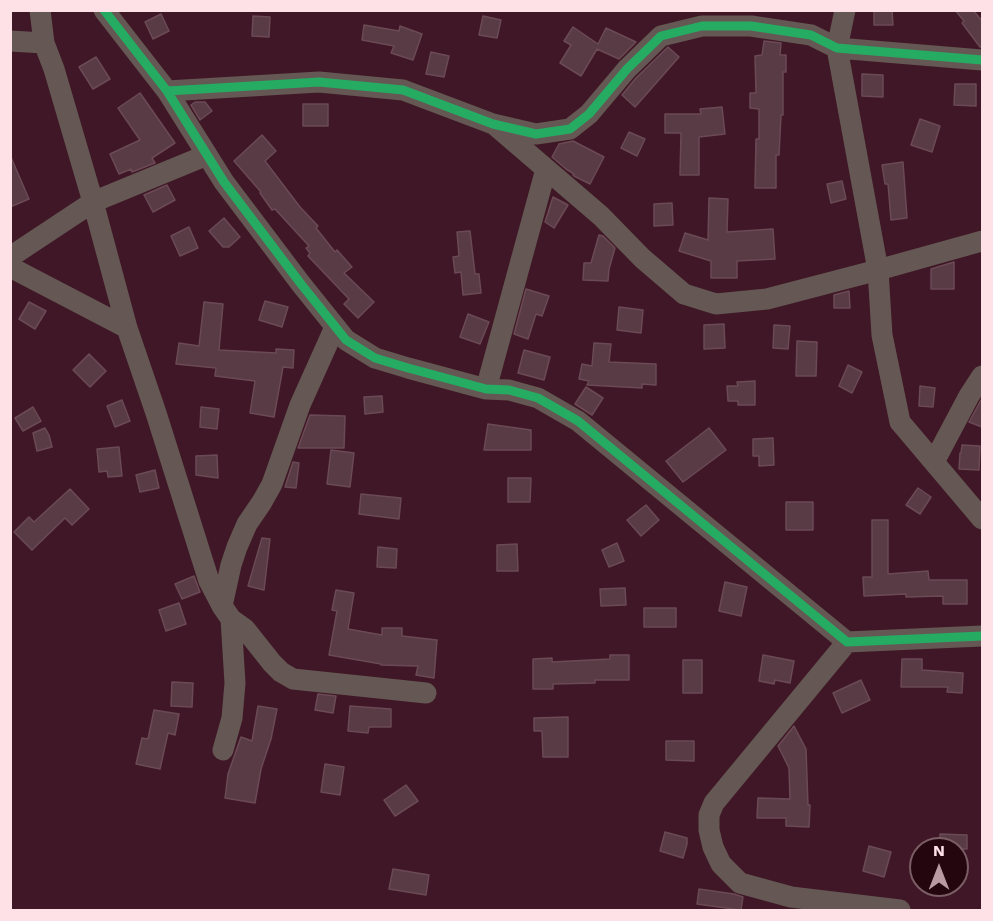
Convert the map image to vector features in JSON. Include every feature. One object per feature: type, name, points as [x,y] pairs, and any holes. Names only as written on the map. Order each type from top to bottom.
[{"type":"street","points":[[40,10],[44,43],[54,69],[93,202],[127,328],[209,581],[226,613],[245,629],[276,668],[293,679],[426,693]]},
{"type":"street","points":[[104,10],[167,91],[231,191],[346,340],[375,358],[408,368],[486,388],[509,390],[538,398],[578,421],[847,642],[982,636]]},
{"type":"street","points":[[844,10],[837,48],[878,270],[882,335],[900,422],[982,519]]},
{"type":"street","points":[[167,91],[319,82],[393,88],[493,124],[536,134],[570,129],[590,114],[627,69],[661,36],[702,26],[751,26],[811,34],[837,48],[982,60]]},
{"type":"street","points":[[10,40],[44,43]]},
{"type":"street","points":[[493,124],[601,216],[642,258],[684,294],[716,304],[767,299],[982,241]]},
{"type":"street","points":[[10,257],[93,202],[207,155]]},
{"type":"street","points":[[486,388],[546,169]]},
{"type":"street","points":[[10,267],[127,328]]},
{"type":"street","points":[[223,750],[231,718],[235,683],[226,613],[231,565],[247,525],[272,484],[300,405],[335,327]]},
{"type":"street","points":[[934,462],[982,376]]},
{"type":"street","points":[[847,642],[714,803],[709,830],[713,847],[721,864],[740,884],[791,897],[900,910]]},
{"type":"building","points":[[874,10],[892,10],[893,25],[874,25]]},
{"type":"building","points":[[955,10],[973,10],[982,21],[982,47],[962,23],[964,21]]},
{"type":"building","points":[[161,14],[169,31],[153,39],[145,22]]},
{"type":"building","points":[[253,16],[270,17],[269,37],[252,36]]},
{"type":"building","points":[[483,16],[501,20],[497,38],[479,35]]},
{"type":"building","points":[[364,25],[399,31],[400,26],[422,34],[413,60],[391,53],[394,46],[362,40]]},
{"type":"building","points":[[573,27],[598,44],[606,28],[636,42],[619,59],[597,49],[581,76],[560,63],[571,45],[564,41]]},
{"type":"building","points":[[764,41],[781,43],[780,55],[786,55],[786,72],[783,72],[783,115],[781,115],[779,155],[776,155],[776,188],[755,188],[759,109],[750,108],[750,93],[756,93],[755,56],[762,55]]},
{"type":"building","points":[[668,47],[679,57],[635,107],[622,95]]},
{"type":"building","points":[[431,52],[449,56],[444,77],[426,74]]},
{"type":"building","points":[[96,57],[110,79],[93,89],[79,67]]},
{"type":"building","points":[[862,74],[883,75],[883,97],[862,96]]},
{"type":"building","points":[[955,84],[976,84],[976,106],[954,105]]},
{"type":"building","points":[[140,93],[175,143],[152,158],[155,163],[132,172],[131,169],[119,174],[110,154],[140,140],[118,108]]},
{"type":"building","points":[[195,102],[205,102],[212,111],[200,120],[191,105]]},
{"type":"building","points":[[303,104],[328,104],[328,126],[303,126]]},
{"type":"building","points":[[722,107],[725,134],[699,137],[699,175],[680,175],[681,133],[665,133],[665,114],[701,114],[700,109]]},
{"type":"building","points":[[920,119],[940,126],[932,152],[911,145]]},
{"type":"building","points":[[629,132],[645,139],[637,156],[621,148]]},
{"type":"building","points":[[262,135],[276,151],[265,161],[300,207],[318,226],[316,228],[335,252],[337,250],[352,267],[344,273],[374,302],[358,318],[344,304],[349,299],[308,256],[310,253],[306,248],[309,246],[275,209],[272,210],[261,192],[234,161]]},
{"type":"building","points":[[573,141],[604,157],[590,184],[574,176],[552,157],[559,144]]},
{"type":"building","points":[[10,155],[29,199],[10,207]]},
{"type":"building","points":[[903,162],[907,218],[891,220],[888,184],[885,184],[882,165]]},
{"type":"building","points":[[842,181],[846,199],[831,203],[827,184]]},
{"type":"building","points":[[167,185],[175,200],[153,212],[144,195]]},
{"type":"building","points":[[553,197],[568,205],[554,228],[545,222]]},
{"type":"building","points":[[709,198],[728,199],[727,232],[773,229],[775,259],[737,261],[737,278],[711,278],[711,261],[679,251],[685,233],[708,240]]},
{"type":"building","points":[[672,203],[673,225],[654,226],[654,204]]},
{"type":"building","points":[[224,218],[240,237],[229,247],[223,247],[209,231]]},
{"type":"building","points":[[189,227],[198,248],[180,256],[171,236]]},
{"type":"building","points":[[470,231],[475,274],[479,274],[481,293],[463,295],[461,272],[455,273],[453,257],[459,256],[457,232]]},
{"type":"building","points":[[599,235],[615,248],[608,281],[583,280],[584,263],[591,263]]},
{"type":"building","points":[[954,262],[954,289],[931,289],[931,269]]},
{"type":"building","points":[[526,289],[549,296],[542,316],[536,314],[528,339],[514,334]]},
{"type":"building","points":[[849,291],[850,308],[834,308],[834,295]]},
{"type":"building","points":[[265,301],[288,307],[282,327],[259,320]]},
{"type":"building","points":[[29,302],[46,311],[35,329],[19,319]]},
{"type":"building","points":[[204,302],[223,304],[219,350],[276,353],[276,349],[294,350],[293,368],[283,367],[274,417],[250,413],[255,381],[215,376],[216,368],[176,364],[179,343],[199,346]]},
{"type":"building","points":[[619,307],[643,310],[641,333],[617,330]]},
{"type":"building","points":[[468,314],[489,322],[480,344],[460,337]]},
{"type":"building","points":[[724,324],[725,348],[704,349],[704,325]]},
{"type":"building","points":[[774,325],[790,326],[788,349],[773,348]]},
{"type":"building","points":[[797,341],[817,342],[816,376],[796,376]]},
{"type":"building","points":[[594,343],[611,344],[609,362],[656,364],[656,385],[642,384],[642,388],[587,385],[589,381],[579,379],[582,364],[592,366]]},
{"type":"building","points":[[524,350],[550,357],[544,380],[518,373]]},
{"type":"building","points":[[89,354],[106,371],[90,387],[73,370]]},
{"type":"building","points":[[848,365],[862,372],[852,393],[839,386]]},
{"type":"building","points":[[755,381],[755,405],[738,405],[738,401],[728,401],[727,386],[738,386],[737,382]]},
{"type":"building","points":[[920,386],[935,388],[933,407],[919,406]]},
{"type":"building","points":[[586,387],[603,398],[592,415],[575,404]]},
{"type":"building","points":[[382,396],[383,412],[365,414],[364,397]]},
{"type":"building","points":[[122,400],[130,421],[115,427],[107,406]]},
{"type":"building","points":[[982,401],[982,427],[969,422]]},
{"type":"building","points":[[33,407],[41,421],[23,431],[15,418]]},
{"type":"building","points":[[201,407],[219,409],[217,429],[200,427]]},
{"type":"building","points":[[310,415],[345,416],[344,448],[298,448]]},
{"type":"building","points":[[488,424],[531,430],[531,450],[484,450]]},
{"type":"building","points":[[45,428],[52,447],[37,451],[33,433]]},
{"type":"building","points":[[709,428],[726,450],[683,482],[666,461]]},
{"type":"building","points":[[773,438],[774,465],[759,466],[759,456],[753,456],[753,439]]},
{"type":"building","points":[[962,445],[980,446],[979,470],[959,469]]},
{"type":"building","points":[[119,447],[122,476],[108,477],[107,471],[99,472],[97,449]]},
{"type":"building","points":[[331,450],[354,453],[350,487],[327,484]]},
{"type":"building","points":[[217,455],[218,478],[196,475],[196,456]]},
{"type":"building","points":[[293,462],[299,463],[296,488],[285,487]]},
{"type":"building","points":[[155,470],[159,488],[140,492],[136,475]]},
{"type":"building","points":[[508,478],[531,478],[530,502],[508,502]]},
{"type":"building","points":[[918,488],[931,497],[920,514],[906,505]]},
{"type":"building","points":[[70,489],[89,509],[72,525],[65,518],[32,550],[14,532],[29,517],[34,522]]},
{"type":"building","points":[[361,494],[401,498],[399,519],[359,514]]},
{"type":"building","points":[[786,502],[813,502],[813,530],[786,530]]},
{"type":"building","points":[[646,505],[659,520],[641,536],[627,520]]},
{"type":"building","points":[[872,520],[888,520],[888,574],[928,571],[929,580],[967,580],[967,604],[943,604],[943,596],[906,597],[906,594],[864,596],[863,577],[872,577]]},
{"type":"building","points":[[262,538],[270,539],[264,590],[248,586]]},
{"type":"building","points":[[617,543],[624,561],[609,567],[602,550]]},
{"type":"building","points":[[517,544],[518,571],[497,571],[497,545]]},
{"type":"building","points":[[378,547],[397,549],[396,568],[377,567]]},
{"type":"building","points":[[194,576],[200,592],[182,599],[175,584]]},
{"type":"building","points":[[725,582],[747,587],[741,616],[719,611]]},
{"type":"building","points":[[625,588],[626,605],[601,606],[600,589]]},
{"type":"building","points":[[336,590],[354,593],[348,629],[382,635],[382,628],[402,628],[402,636],[437,640],[434,678],[416,675],[418,666],[381,665],[329,655],[337,611],[332,610]]},
{"type":"building","points":[[179,603],[186,624],[166,631],[159,610]]},
{"type":"building","points":[[644,608],[676,608],[676,627],[644,627]]},
{"type":"building","points":[[610,655],[629,655],[629,680],[595,680],[595,683],[553,684],[553,689],[533,689],[533,659],[552,658],[552,662],[610,659]]},
{"type":"building","points":[[763,655],[794,661],[790,683],[775,680],[774,684],[759,681]]},
{"type":"building","points":[[902,659],[922,659],[922,670],[963,673],[962,693],[947,692],[948,687],[901,687]]},
{"type":"building","points":[[683,660],[702,660],[702,693],[683,693]]},
{"type":"building","points":[[861,680],[870,700],[842,713],[833,693]]},
{"type":"building","points":[[172,682],[193,683],[192,707],[171,706]]},
{"type":"building","points":[[318,694],[336,696],[333,713],[315,710]]},
{"type":"building","points":[[258,706],[277,709],[271,739],[261,769],[255,803],[225,798],[228,774],[241,737],[252,741]]},
{"type":"building","points":[[350,706],[391,709],[391,727],[369,727],[368,733],[348,731]]},
{"type":"building","points":[[154,710],[179,714],[175,735],[168,733],[160,769],[136,764],[142,738],[148,739]]},
{"type":"building","points":[[568,717],[568,757],[543,757],[542,731],[534,731],[534,718]]},
{"type":"building","points":[[794,726],[806,749],[808,805],[810,805],[809,827],[786,826],[786,818],[757,818],[758,798],[790,799],[789,768],[778,746]]},
{"type":"building","points":[[666,741],[694,741],[694,761],[666,760]]},
{"type":"building","points":[[325,764],[344,767],[340,795],[321,792]]},
{"type":"building","points":[[406,785],[418,801],[395,816],[384,800]]},
{"type":"building","points":[[665,832],[687,838],[683,858],[660,851]]},
{"type":"building","points":[[940,834],[967,835],[967,837],[940,837]]},
{"type":"building","points":[[869,846],[891,852],[884,877],[863,871]]},
{"type":"building","points":[[393,869],[429,875],[426,895],[389,889]]},
{"type":"building","points":[[699,889],[743,897],[741,910],[697,904]]},
{"type":"cycle path","points":[[104,10],[167,91],[319,82],[403,90],[493,124],[536,134],[570,129],[589,114],[627,69],[661,36],[702,26],[751,26],[811,35],[837,48],[982,60]]},
{"type":"cycle path","points":[[167,91],[224,182],[346,340],[375,358],[408,368],[486,389],[509,390],[538,398],[578,421],[847,642],[982,636]]}]
